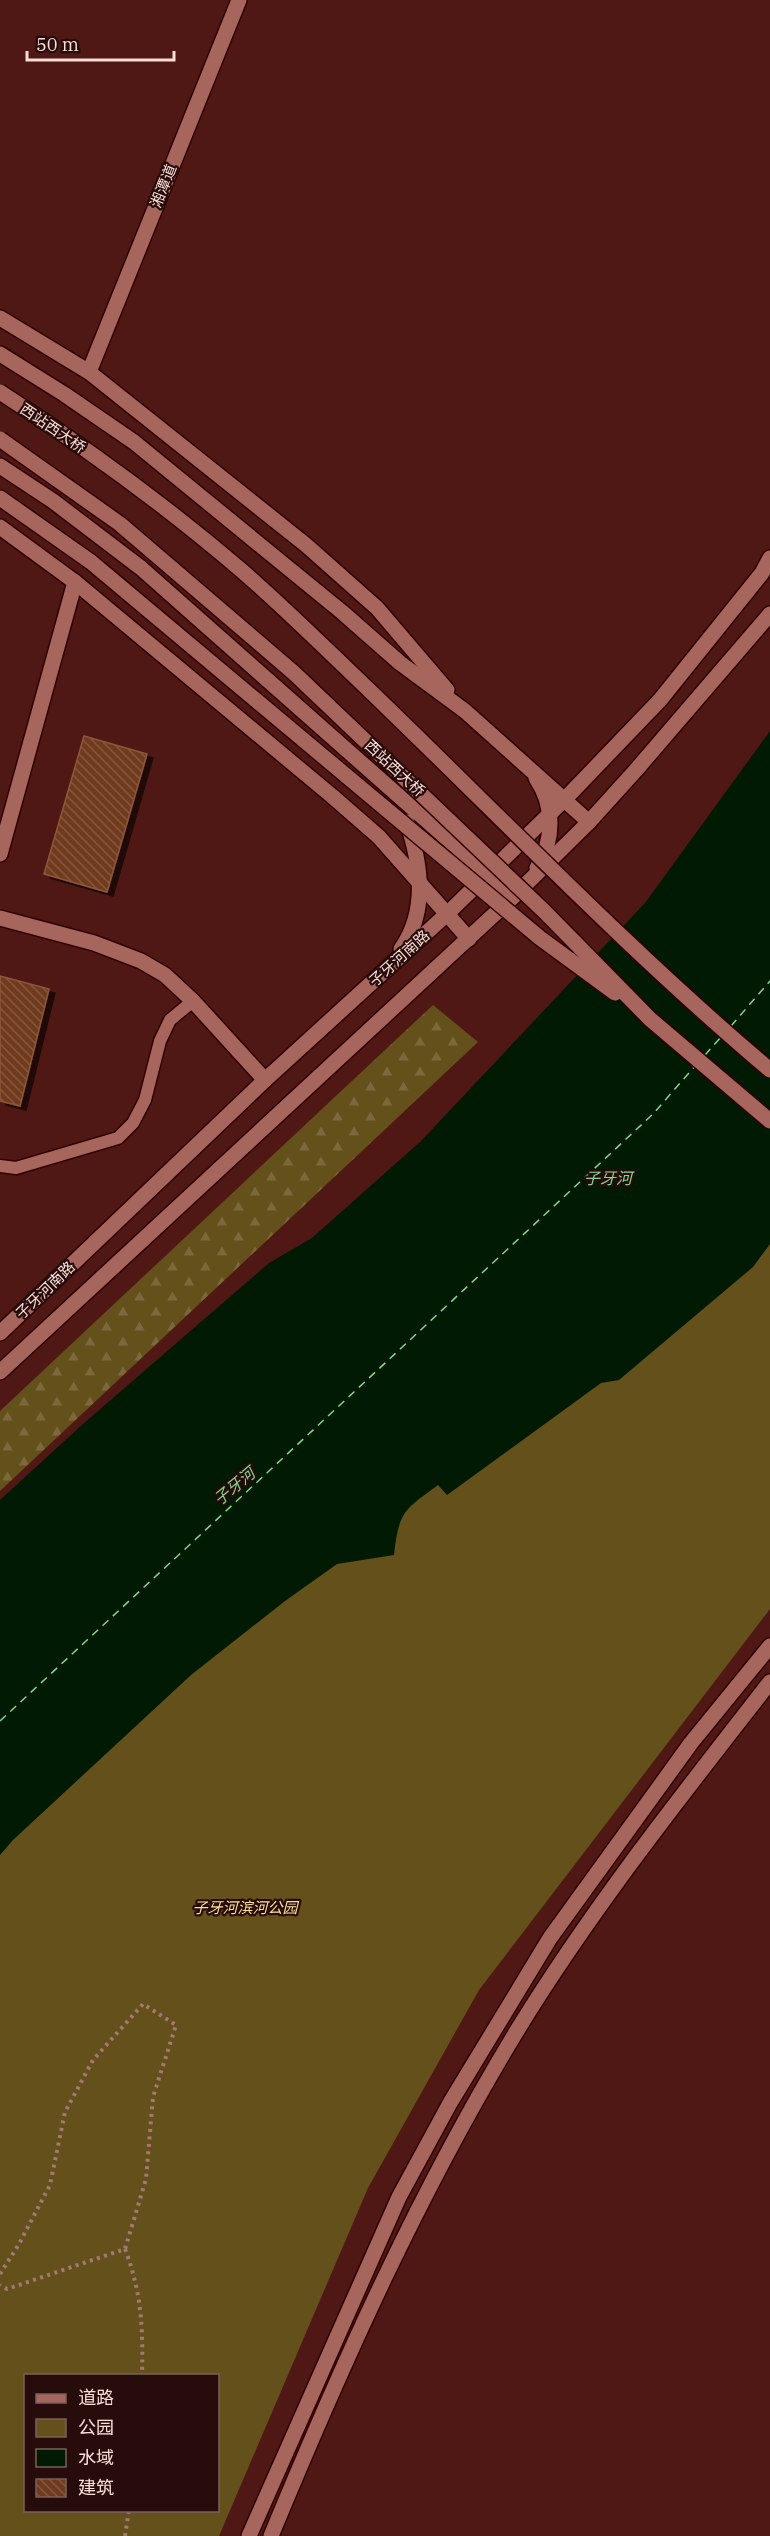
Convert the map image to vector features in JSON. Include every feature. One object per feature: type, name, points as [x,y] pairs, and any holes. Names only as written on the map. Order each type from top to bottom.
[{"type":"main road","name":"湘潭道","points":[[89,372],[239,0]]},
{"type":"main road","points":[[0,318],[89,372],[306,545],[377,608],[465,711]]},
{"type":"main road","points":[[0,354],[134,442],[342,612],[400,663],[465,711],[589,822]]},
{"type":"main road","name":"西站西大桥","points":[[0,392],[62,432],[138,488],[242,571],[457,774],[644,958],[770,1070]]},
{"type":"main road","name":"西站西大桥","points":[[0,439],[120,524],[294,673],[407,778],[651,1019],[770,1121]]},
{"type":"main road","points":[[0,466],[53,501],[141,568],[513,897]]},
{"type":"main road","points":[[0,498],[91,562],[540,938],[651,1019]]},
{"type":"main road","points":[[0,527],[75,582],[379,837],[469,939]]},
{"type":"main road","name":"子牙河南路","points":[[0,1333],[265,1080],[447,914],[565,799],[660,700],[762,573],[770,558]]},
{"type":"main road","points":[[0,854],[75,582]]},
{"type":"main road","name":"子牙河南路","points":[[0,1372],[513,897],[589,822],[770,614]]},
{"type":"main road","points":[[524,763],[542,789],[550,814],[549,836],[544,854],[529,881]]},
{"type":"main road","points":[[386,969],[412,930],[419,902],[419,882],[413,840],[393,792]]},
{"type":"main road","points":[[0,918],[94,943],[141,961],[165,975],[193,1001],[265,1080]]},
{"type":"main road","points":[[249,2536],[399,2198],[450,2103],[550,1938],[691,1743],[770,1646]]},
{"type":"main road","points":[[271,2536],[306,2451],[412,2220],[475,2102],[519,2028],[595,1913],[659,1825],[770,1682]]},
{"type":"lane","points":[[0,1167],[16,1168],[118,1138],[133,1123],[145,1100],[160,1041],[170,1020],[193,1001]]},
{"type":"path","points":[[0,2274],[50,2186],[65,2112],[93,2060],[143,2004],[176,2025],[153,2097],[146,2179],[125,2249],[136,2277],[143,2317],[142,2374]]},
{"type":"path","points":[[0,2285],[7,2289],[125,2249]]},
{"type":"path","points":[[125,2536],[129,2512]]},
{"type":"green space","points":[[433,1005],[478,1042],[0,1491],[0,1411]]},
{"type":"green space","name":"子牙河滨河公园","points":[[770,1165],[770,1609],[479,1990],[368,2188],[219,2536],[0,2536],[0,1795]]},
{"type":"water","name":"子牙河","points":[[770,731],[770,1244],[753,1267],[619,1380],[601,1383],[447,1495],[438,1485],[417,1500],[401,1520],[394,1555],[337,1564],[285,1601],[191,1675],[13,1840],[0,1855],[0,1500],[83,1424],[269,1263],[312,1238],[421,1141],[645,903]]},
{"type":"building","points":[[84,736],[147,754],[107,892],[44,874]]},
{"type":"building","points":[[0,976],[49,989],[20,1106],[0,1101]]},
{"type":"ferry route","points":[[731,1026],[770,981]]},
{"type":"ferry route","points":[[705,1055],[722,1036]]},
{"type":"ferry route","points":[[0,1721],[653,1114],[696,1065]]}]
